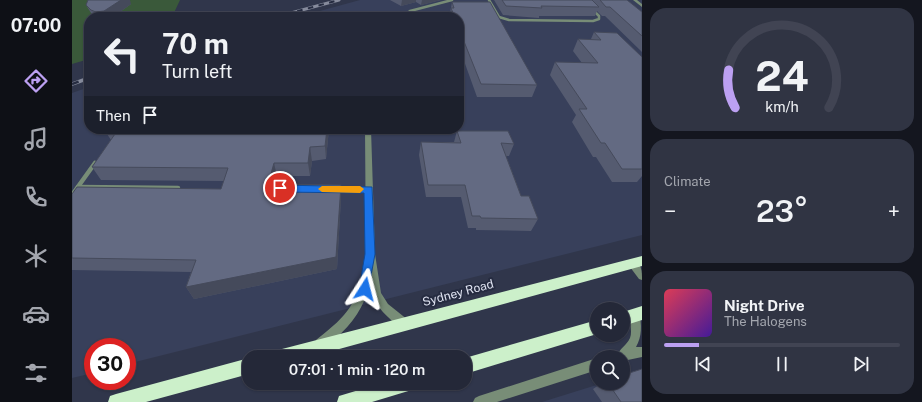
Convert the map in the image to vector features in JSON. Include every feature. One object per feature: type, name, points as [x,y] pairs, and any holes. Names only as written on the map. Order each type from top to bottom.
[{"type":"highway","name":"Sydney Road","points":[[308,350],[637,262]]},
{"type":"highway","points":[[472,364],[590,329]]},
{"type":"highway","points":[[116,402],[242,368]]},
{"type":"highway","points":[[349,401],[386,390]]},
{"type":"street","points":[[635,0],[642,6]]},
{"type":"street","points":[[368,134],[370,254],[376,294],[384,307],[404,324]]},
{"type":"street","points":[[315,348],[347,323],[357,308],[365,289],[370,254]]},
{"type":"street","points":[[637,262],[642,276]]},
{"type":"street","points":[[627,350],[631,347],[636,337],[637,328],[633,316]]},
{"type":"street","points":[[630,354],[642,352]]},
{"type":"street","points":[[480,402],[590,366]]},
{"type":"lane","points":[[409,12],[452,0]]},
{"type":"lane","points":[[489,0],[499,17],[509,20],[593,21],[599,19],[599,16],[588,5]]},
{"type":"lane","points":[[72,195],[96,161]]},
{"type":"lane","points":[[78,187],[178,188]]},
{"type":"lane","points":[[328,189],[369,190]]},
{"type":"shaded area","points":[[360,0],[642,0],[642,235],[136,362],[136,338],[84,338],[84,375],[72,378],[72,93],[84,89],[84,134],[464,134],[464,12],[316,12]]},
{"type":"shaded area","points":[[590,387],[590,390],[630,390],[642,402],[542,402]]},
{"type":"green space","points":[[72,0],[180,0],[174,12],[84,12],[84,60],[72,64]]},
{"type":"building","points":[[88,0],[121,0],[104,11],[96,12],[91,10],[86,5]]},
{"type":"building","points":[[502,0],[592,0],[599,7],[541,6],[542,8],[506,6]]},
{"type":"building","points":[[600,0],[627,0],[642,12],[642,36],[610,7],[606,7]]},
{"type":"building","points":[[452,2],[490,2],[537,85],[481,84],[464,42],[464,12],[453,12],[451,8],[454,8]]},
{"type":"building","points":[[594,32],[617,33],[642,57],[642,169],[622,169],[605,143],[601,143],[579,109],[587,109],[555,62],[598,63],[578,39],[601,40]]},
{"type":"building","points":[[464,131],[508,131],[514,144],[501,143],[521,196],[529,196],[538,219],[481,218],[480,216],[472,216],[465,185],[428,185],[421,142],[461,143],[458,134],[464,134]]},
{"type":"building","points":[[115,134],[326,134],[325,146],[310,147],[308,163],[274,163],[268,184],[341,185],[336,257],[186,287],[196,260],[72,258],[72,194],[77,187],[221,189],[228,168],[92,167]]},
{"type":"building","points":[[642,369],[642,402],[621,402],[613,390],[630,390],[630,373]]},
{"type":"railway","points":[[295,12],[339,0]]},
{"type":"railway","points":[[72,84],[84,80]]},
{"type":"slow traffic","points":[[322,189],[360,189]]},
{"type":"route","points":[[280,188],[369,190],[370,254],[365,289]]}]
